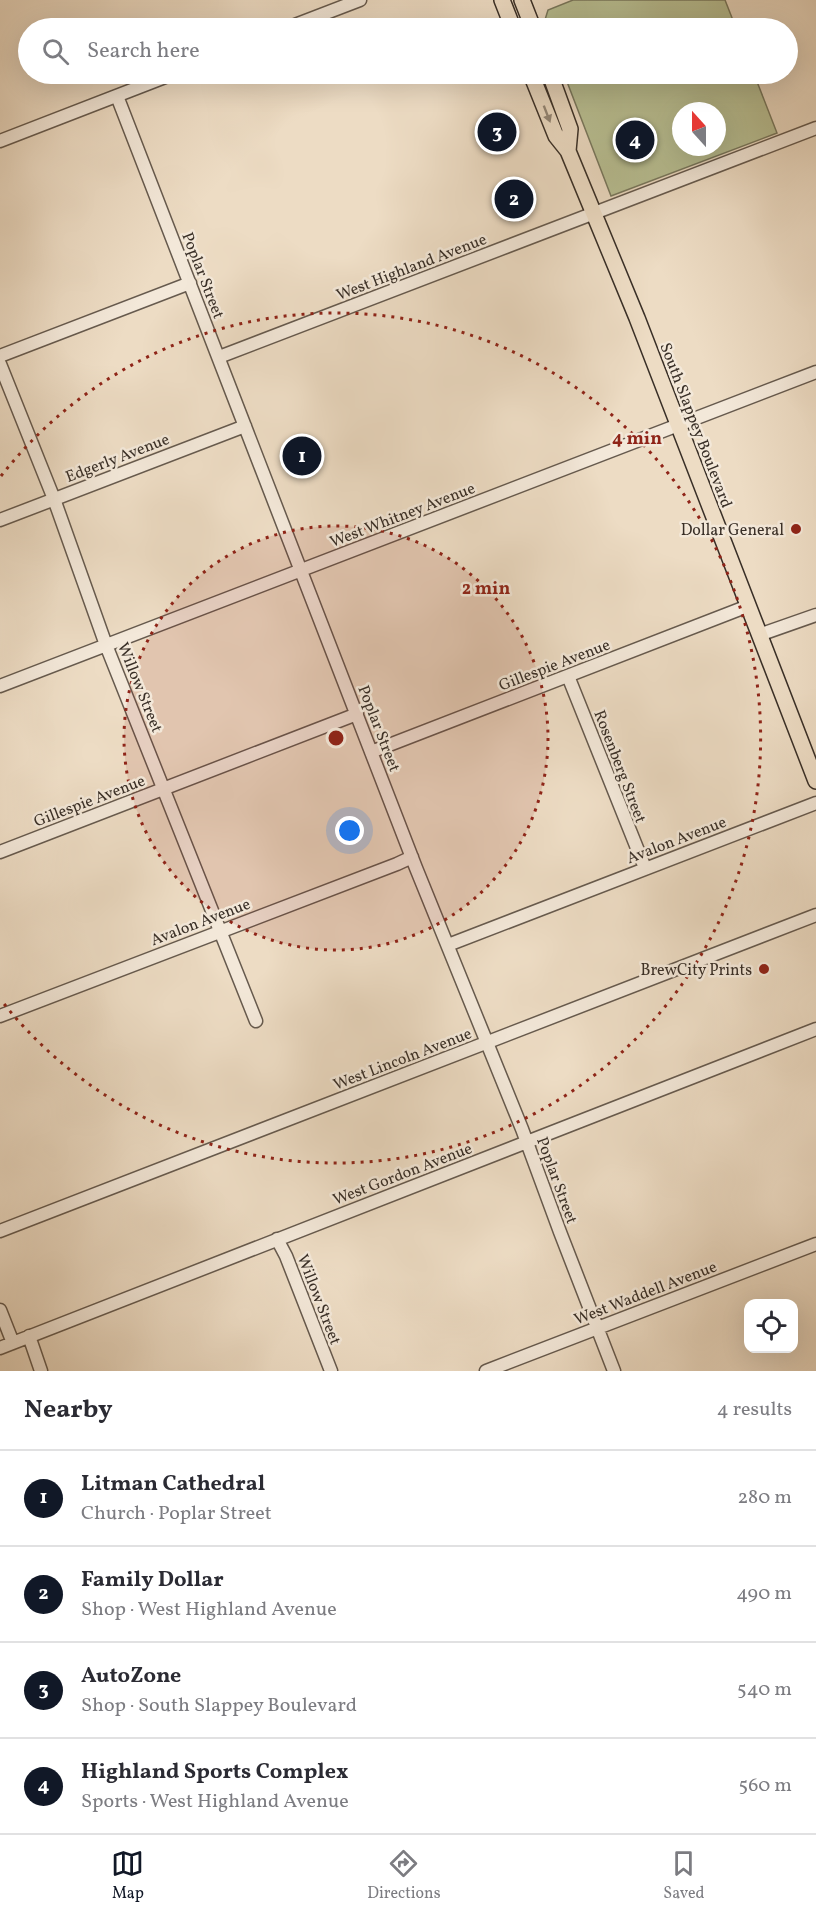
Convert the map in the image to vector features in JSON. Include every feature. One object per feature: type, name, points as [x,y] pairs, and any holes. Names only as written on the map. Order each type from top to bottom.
[{"type":"main road","points":[[502,0],[510,18]]},
{"type":"main road","points":[[518,18],[523,1]]},
{"type":"main road","points":[[523,1],[529,18]]},
{"type":"main road","name":"South Slappey Boulevard","points":[[535,84],[556,136],[568,151],[637,318],[816,782]]},
{"type":"main road","name":"South Slappey Boulevard","points":[[554,84],[570,129],[568,151]]},
{"type":"street","points":[[312,18],[360,0]]},
{"type":"street","points":[[0,141],[148,84]]},
{"type":"street","name":"Poplar Street","points":[[117,96],[371,752],[527,1142],[614,1371]]},
{"type":"street","name":"West Highland Avenue","points":[[219,357],[816,128]]},
{"type":"street","points":[[0,356],[190,284]]},
{"type":"street","name":"Willow Street","points":[[0,364],[54,499],[106,645],[165,788],[256,1021]]},
{"type":"street","name":"West Whitney Avenue","points":[[0,686],[816,372]]},
{"type":"street","name":"Edgerly Avenue","points":[[0,520],[245,426]]},
{"type":"street","name":"Gillespie Avenue","points":[[371,752],[748,606]]},
{"type":"street","points":[[759,635],[816,615]]},
{"type":"street","name":"Rosenberg Street","points":[[568,676],[645,868]]},
{"type":"street","name":"Gillespie Avenue","points":[[0,852],[357,714]]},
{"type":"street","name":"Avalon Avenue","points":[[448,945],[816,802]]},
{"type":"street","name":"Avalon Avenue","points":[[0,1016],[412,856]]},
{"type":"street","name":"West Lincoln Avenue","points":[[0,1231],[816,915]]},
{"type":"street","name":"West Gordon Avenue","points":[[0,1348],[816,1029]]},
{"type":"street","name":"Willow Street","points":[[277,1239],[286,1256],[331,1371]]},
{"type":"street","name":"West Waddell Avenue","points":[[486,1371],[816,1244]]},
{"type":"street","points":[[0,1310],[13,1342]]},
{"type":"street","points":[[29,1336],[41,1371]]},
{"type":"green space","points":[[573,0],[725,0],[732,18],[546,18],[548,10]]},
{"type":"green space","points":[[568,84],[758,84],[777,133],[726,152],[726,102],[672,102],[672,156],[716,156],[611,196]]},
{"type":"place","name":"AutoZone","points":[[497,132]]},
{"type":"place","name":"Highland Sports Complex","points":[[635,140]]},
{"type":"place","name":"Family Dollar","points":[[514,199]]},
{"type":"place","name":"Litman Cathedral","points":[[302,456]]},
{"type":"place","name":"Dollar General","points":[[796,529]]},
{"type":"place","name":"BrewCity Prints","points":[[764,969]]}]
